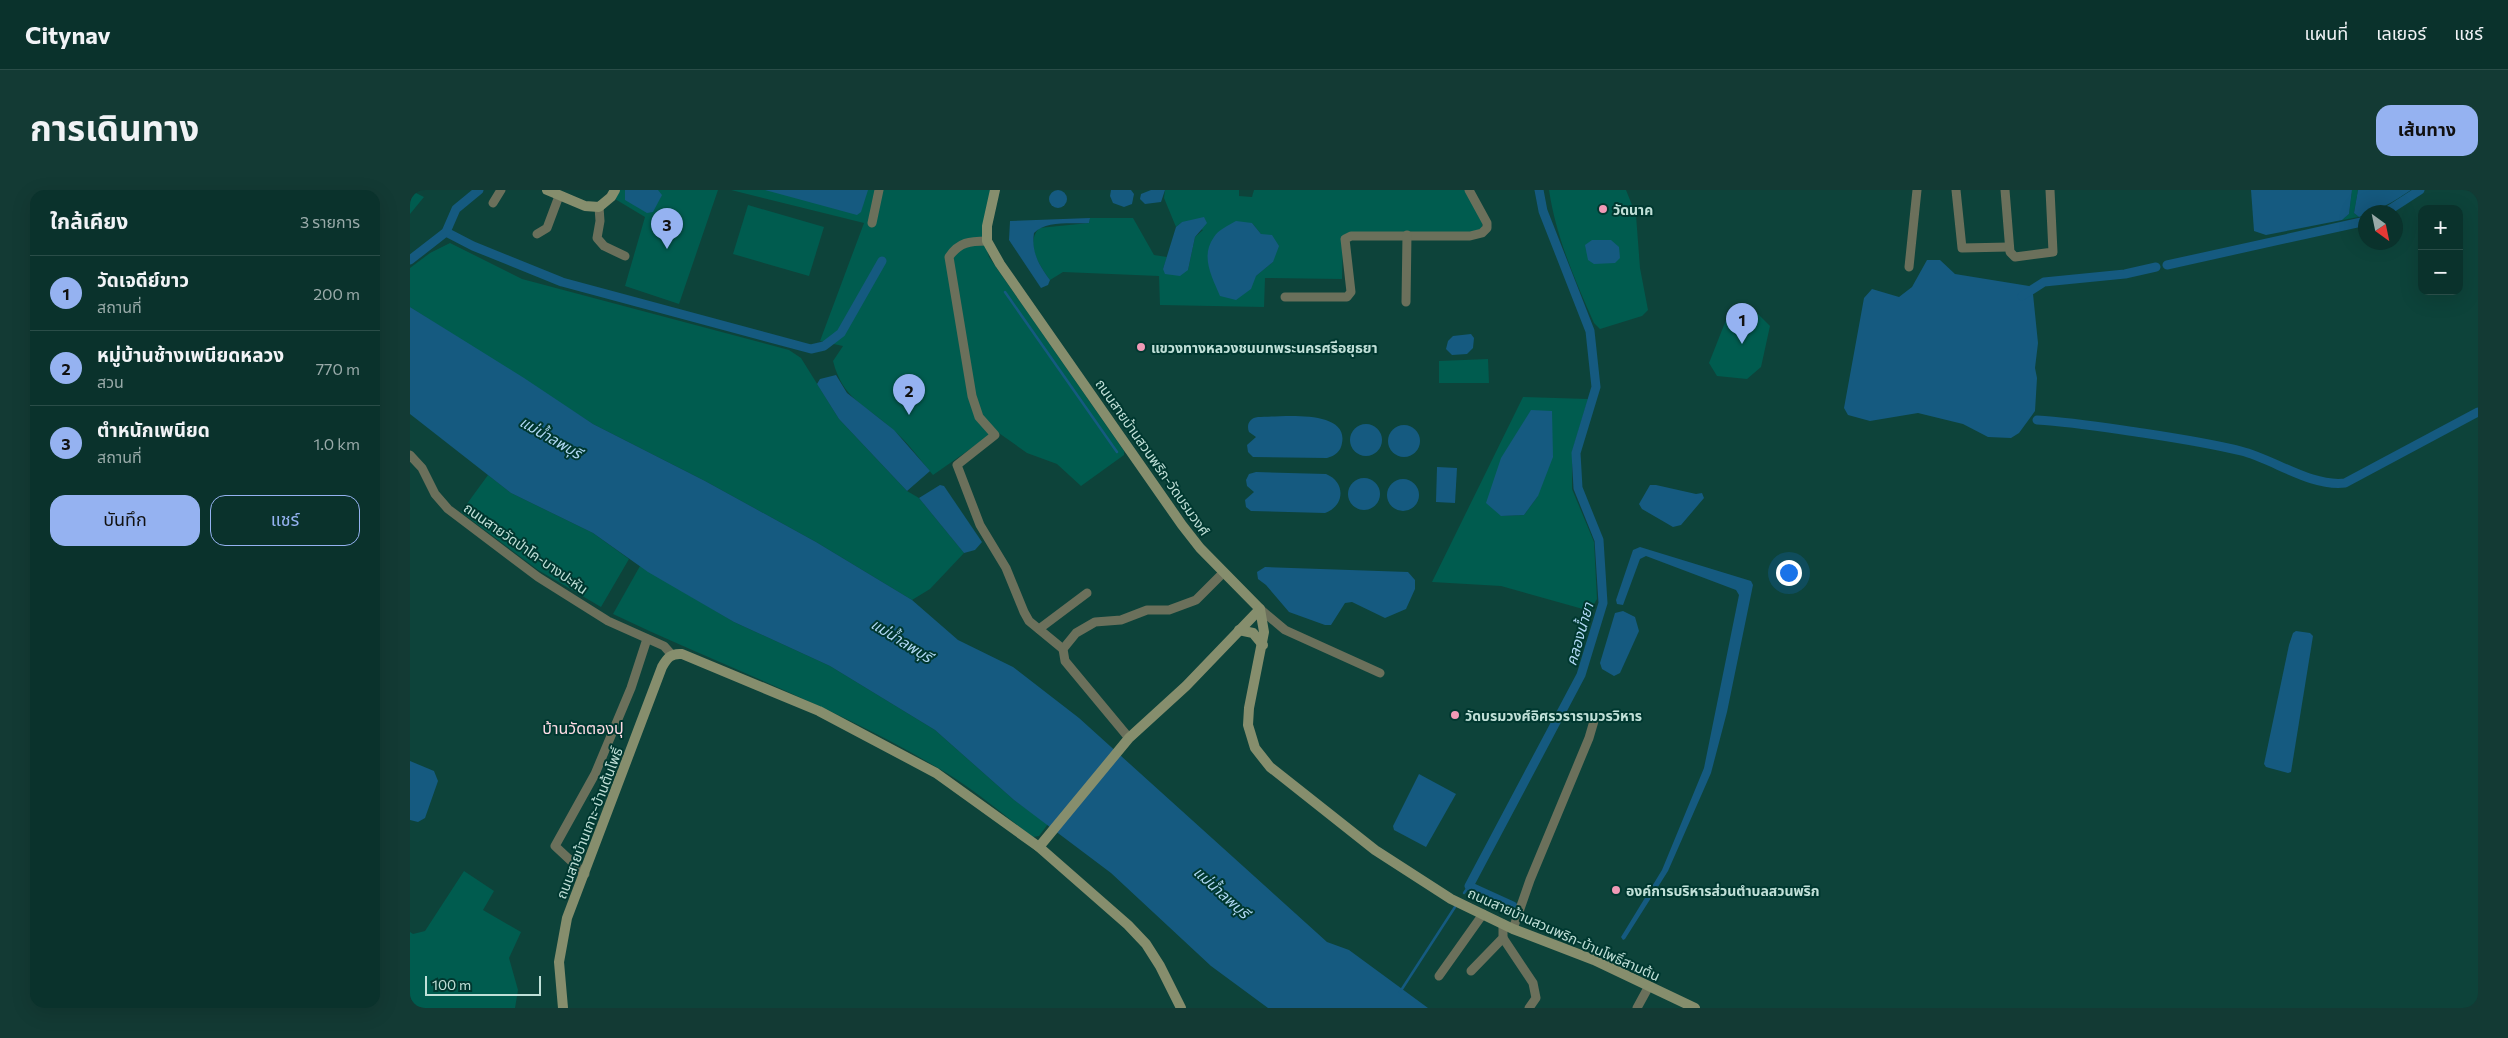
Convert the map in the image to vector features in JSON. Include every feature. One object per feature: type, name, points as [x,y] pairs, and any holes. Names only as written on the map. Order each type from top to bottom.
[{"type":"street","points":[[493,203],[500,190]]},
{"type":"street","points":[[547,190],[585,206],[599,207],[611,198],[615,190]]},
{"type":"street","points":[[872,223],[879,190]]},
{"type":"street","points":[[995,190],[987,226],[987,241],[967,241],[955,248],[949,257],[972,396],[979,417],[995,436],[957,465],[980,526],[1006,568],[1024,612],[1039,629],[1063,649],[1065,661],[1127,741]]},
{"type":"street","points":[[1285,297],[1342,299],[1347,297],[1351,292],[1345,239],[1350,236],[1470,236],[1482,233],[1487,228],[1487,223],[1469,190]]},
{"type":"street","points":[[1909,267],[1917,190]]},
{"type":"street","points":[[1956,190],[1962,248],[2009,247]]},
{"type":"street","points":[[2005,190],[2009,247],[2011,255],[2014,257],[2053,252],[2050,190]]},
{"type":"street","points":[[537,234],[546,228],[559,196]]},
{"type":"street","points":[[599,207],[600,221],[597,238],[604,246],[625,256]]},
{"type":"street","points":[[1406,302],[1407,235]]},
{"type":"street","name":"ถนนสายบ้านสวนพริก-วัดบรมวงศ์","points":[[987,241],[1000,264],[1182,524],[1223,573],[1285,630],[1380,673]]},
{"type":"street","name":"ถนนสายวัดป่าโค-บางปะหัน","points":[[410,455],[422,468],[436,494],[448,509],[538,577],[608,621],[664,646],[672,655]]},
{"type":"street","points":[[1063,649],[1076,633],[1095,622],[1121,620],[1146,610],[1169,610],[1196,600],[1223,573]]},
{"type":"street","points":[[1039,629],[1086,593]]},
{"type":"street","points":[[1039,847],[1127,741],[1186,686],[1260,609]]},
{"type":"street","name":"ถนนสายบ้านสวนพริก-บ้านโพธิ์สามต้น","points":[[1260,609],[1264,620],[1263,645],[1249,708],[1248,725],[1255,748],[1270,767],[1375,850],[1451,898],[1513,929],[1594,960],[1694,1008]]},
{"type":"street","points":[[1239,630],[1253,633],[1263,645]]},
{"type":"street","points":[[585,874],[555,846],[595,774],[631,688],[647,638]]},
{"type":"street","points":[[672,655],[682,654],[819,711],[936,773],[1039,847],[1128,925],[1146,944],[1160,966],[1181,1008]]},
{"type":"street","name":"ถนนสายบ้านเกาะ-บ้านต้นโพธิ์","points":[[563,1008],[559,962],[567,918],[662,667],[672,655]]},
{"type":"street","points":[[1513,929],[1530,880],[1589,738],[1594,721]]},
{"type":"street","points":[[1439,976],[1483,914]]},
{"type":"street","points":[[1503,924],[1503,938],[1533,983],[1536,998],[1529,1008]]},
{"type":"street","points":[[1471,971],[1503,938]]},
{"type":"street","points":[[1637,1008],[1649,986]]},
{"type":"green space","points":[[410,190],[424,197],[410,214]]},
{"type":"green space","points":[[620,190],[718,190],[679,304],[625,286],[645,217],[615,199]]},
{"type":"green space","points":[[731,190],[991,190],[984,223],[986,247],[989,257],[1124,451],[1124,455],[1081,486],[1057,464],[1027,453],[996,431],[933,475],[898,434],[856,400],[843,385],[833,361],[843,346],[820,341],[864,223]]},
{"type":"green space","points":[[1165,190],[1239,190],[1239,196],[1252,197],[1254,190],[1466,190],[1482,222],[1482,228],[1468,233],[1343,237],[1342,279],[1265,278],[1264,307],[1160,305],[1159,276],[1063,272],[1050,280],[1038,261],[1033,248],[1033,241],[1039,228],[1089,223],[1090,218],[1133,218],[1154,255],[1167,257],[1163,269],[1188,270],[1195,237],[1203,230],[1182,222],[1176,227],[1164,198]],"holes":[[[1252,223],[1261,234],[1273,262],[1256,276]]]},
{"type":"green space","points":[[1549,190],[1626,190],[1636,215],[1640,268],[1648,310],[1642,316],[1600,329],[1594,323],[1561,241]]},
{"type":"green space","points":[[2352,190],[2358,190],[2354,213],[2358,217],[2342,220],[2349,214]]},
{"type":"green space","points":[[748,205],[824,227],[809,276],[733,254]]},
{"type":"green space","points":[[450,243],[522,279],[789,350],[801,358],[839,419],[907,491],[919,498],[964,553],[930,589],[912,600],[816,542],[705,481],[593,424],[410,307],[410,268],[430,253]]},
{"type":"green space","points":[[1735,313],[1758,314],[1770,326],[1761,367],[1747,379],[1717,376],[1709,363],[1726,320]]},
{"type":"green space","points":[[1488,359],[1489,383],[1439,383],[1439,361]]},
{"type":"green space","points":[[1523,397],[1588,399],[1572,452],[1572,489],[1594,542],[1597,599],[1590,611],[1501,586],[1432,582]],"holes":[[[1538,496],[1524,515],[1501,516]]]},
{"type":"green space","points":[[488,475],[511,493],[593,533],[629,559],[601,607],[538,570],[461,512]]},
{"type":"green space","points":[[640,566],[734,622],[830,666],[935,730],[1014,800],[1048,824],[1039,836],[1033,837],[963,784],[899,746],[818,706],[613,614]]},
{"type":"green space","points":[[464,871],[494,891],[483,910],[521,932],[509,958],[518,990],[515,1008],[412,1008],[410,1006],[410,932],[413,934],[425,931]]},
{"type":"water","points":[[625,190],[658,190],[662,195],[653,212],[647,213],[625,200]]},
{"type":"water","points":[[765,190],[868,190],[861,212],[857,215]]},
{"type":"water","points":[[1054,190],[1062,190],[1067,195],[1065,206],[1054,208],[1049,203],[1049,195]]},
{"type":"water","points":[[1111,190],[1131,190],[1134,194],[1132,204],[1124,207],[1113,203],[1110,196]]},
{"type":"water","points":[[1151,190],[1165,190],[1161,202],[1145,204],[1140,199],[1141,194]]},
{"type":"water","points":[[2251,190],[2352,190],[2349,214],[2342,220],[2266,235],[2254,231]]},
{"type":"water","points":[[2358,190],[2411,190],[2387,205],[2358,205],[2358,216],[2354,213]]},
{"type":"water","points":[[1204,217],[1207,223],[1195,237],[1188,270],[1180,276],[1165,274],[1163,269],[1176,227],[1182,222]]},
{"type":"water","points":[[1090,218],[1089,223],[1052,224],[1034,233],[1033,240],[1037,258],[1050,280],[1048,285],[1041,288],[1009,240],[1010,221]]},
{"type":"water","points":[[1236,221],[1252,223],[1261,234],[1272,235],[1279,246],[1273,262],[1256,276],[1251,289],[1236,300],[1220,296],[1211,274],[1208,252],[1216,234]]},
{"type":"water","points":[[1592,240],[1611,240],[1619,247],[1620,258],[1615,263],[1594,264],[1588,260],[1585,245]]},
{"type":"water","points":[[1927,260],[1940,260],[1955,274],[2029,286],[2033,294],[2038,343],[2035,368],[2037,378],[2035,411],[2019,433],[2011,438],[1988,437],[1963,424],[1918,413],[1870,421],[1848,415],[1844,408],[1864,298],[1872,289],[1899,297],[1912,287]]},
{"type":"water","name":"แม่น้ำลพบุรี","points":[[410,307],[524,378],[593,424],[705,481],[816,542],[912,600],[958,640],[1013,667],[1079,718],[1327,942],[1349,950],[1428,1008],[1268,1008],[1211,966],[1111,873],[1014,800],[935,730],[830,666],[734,622],[648,572],[593,533],[511,493],[410,414]]},
{"type":"water","points":[[1471,334],[1474,338],[1473,348],[1467,354],[1452,355],[1446,349],[1448,341],[1453,336]]},
{"type":"water","points":[[836,375],[847,393],[894,430],[930,471],[907,491],[839,419],[817,384],[820,379]]},
{"type":"water","points":[[1531,410],[1552,411],[1553,457],[1538,496],[1524,515],[1501,516],[1486,503],[1501,458]]},
{"type":"water","points":[[1295,416],[1324,419],[1335,424],[1341,432],[1342,443],[1337,453],[1327,458],[1253,457],[1248,452],[1247,445],[1256,437],[1249,432],[1248,424],[1251,420],[1258,417]]},
{"type":"water","points":[[1366,424],[1377,429],[1382,440],[1377,451],[1366,456],[1355,451],[1350,440],[1355,429]]},
{"type":"water","points":[[1404,425],[1415,430],[1420,441],[1415,452],[1404,457],[1393,452],[1388,441],[1393,430]]},
{"type":"water","points":[[1437,467],[1457,468],[1455,503],[1436,502]]},
{"type":"water","points":[[1256,472],[1326,474],[1337,482],[1340,488],[1339,500],[1332,510],[1325,513],[1251,511],[1246,507],[1245,500],[1254,492],[1247,486],[1246,480],[1249,474]]},
{"type":"water","points":[[1364,478],[1375,483],[1380,494],[1375,505],[1364,510],[1353,505],[1348,494],[1353,483]]},
{"type":"water","points":[[1403,479],[1414,484],[1419,495],[1414,506],[1403,511],[1392,506],[1387,495],[1392,484]]},
{"type":"water","points":[[940,485],[944,486],[982,542],[975,550],[964,553],[919,498]]},
{"type":"water","points":[[1650,485],[1696,494],[1702,493],[1704,498],[1681,525],[1673,527],[1642,509],[1639,504]]},
{"type":"water","points":[[1640,547],[1751,581],[1753,585],[1727,712],[1711,773],[1668,871],[1623,940],[1621,937],[1662,870],[1704,768],[1739,595],[1736,590],[1646,556],[1640,559],[1623,605],[1617,604],[1616,600],[1633,550]]},
{"type":"water","points":[[1265,567],[1408,572],[1415,580],[1415,589],[1406,609],[1385,618],[1352,602],[1345,603],[1331,625],[1325,625],[1289,612],[1266,585],[1258,579],[1257,572]]},
{"type":"water","points":[[1623,611],[1635,617],[1639,631],[1620,673],[1614,676],[1602,669],[1600,663],[1615,613]]},
{"type":"water","points":[[2296,631],[2310,633],[2313,636],[2291,772],[2288,773],[2266,767],[2264,764],[2289,645],[2293,633]]},
{"type":"water","points":[[410,761],[434,771],[438,781],[425,818],[418,822],[410,820]]},
{"type":"water","points":[[1419,774],[1456,794],[1426,847],[1394,830],[1393,826]]},
{"type":"waterway","points":[[410,260],[446,232],[456,209],[479,190]]},
{"type":"waterway","name":"คลองน้ำยา","points":[[1513,906],[1469,886],[1581,675],[1603,603],[1599,540],[1578,488],[1576,453],[1596,387],[1590,331],[1543,211],[1539,190]]},
{"type":"waterway","points":[[2397,205],[2420,190]]},
{"type":"waterway","points":[[2167,265],[2358,223]]},
{"type":"waterway","points":[[446,232],[473,246],[562,282],[811,349],[824,346],[841,333],[882,261]]},
{"type":"waterway","points":[[2022,296],[2044,282],[2125,274],[2156,267]]},
{"type":"waterway","points":[[1005,292],[1117,452]]},
{"type":"waterway","points":[[2037,420],[2104,427],[2217,446],[2254,455],[2305,477],[2332,483],[2345,483],[2478,412]]},
{"type":"waterway","name":"คลองน้ำยา","points":[[1464,893],[1469,886]]},
{"type":"waterway","name":"คลองน้ำยา","points":[[1400,992],[1455,907]]},
{"type":"place","name":"วัดนาค","points":[[1603,209]]},
{"type":"place","name":"ตำหนักเพนียด","points":[[667,249]]},
{"type":"place","name":"วัดเจดีย์ขาว","points":[[1742,344]]},
{"type":"place","name":"แขวงทางหลวงชนบทพระนครศรีอยุธยา","points":[[1141,347]]},
{"type":"place","name":"หมู่บ้านช้างเพนียดหลวง","points":[[909,415]]},
{"type":"place","name":"วัดบรมวงศ์อิศรวรารามวรวิหาร","points":[[1455,715]]},
{"type":"place","name":"องค์การบริหารส่วนตำบลสวนพริก","points":[[1616,890]]},
{"type":"district","name":"บ้านวัดตองปุ","points":[[583,727]]}]
